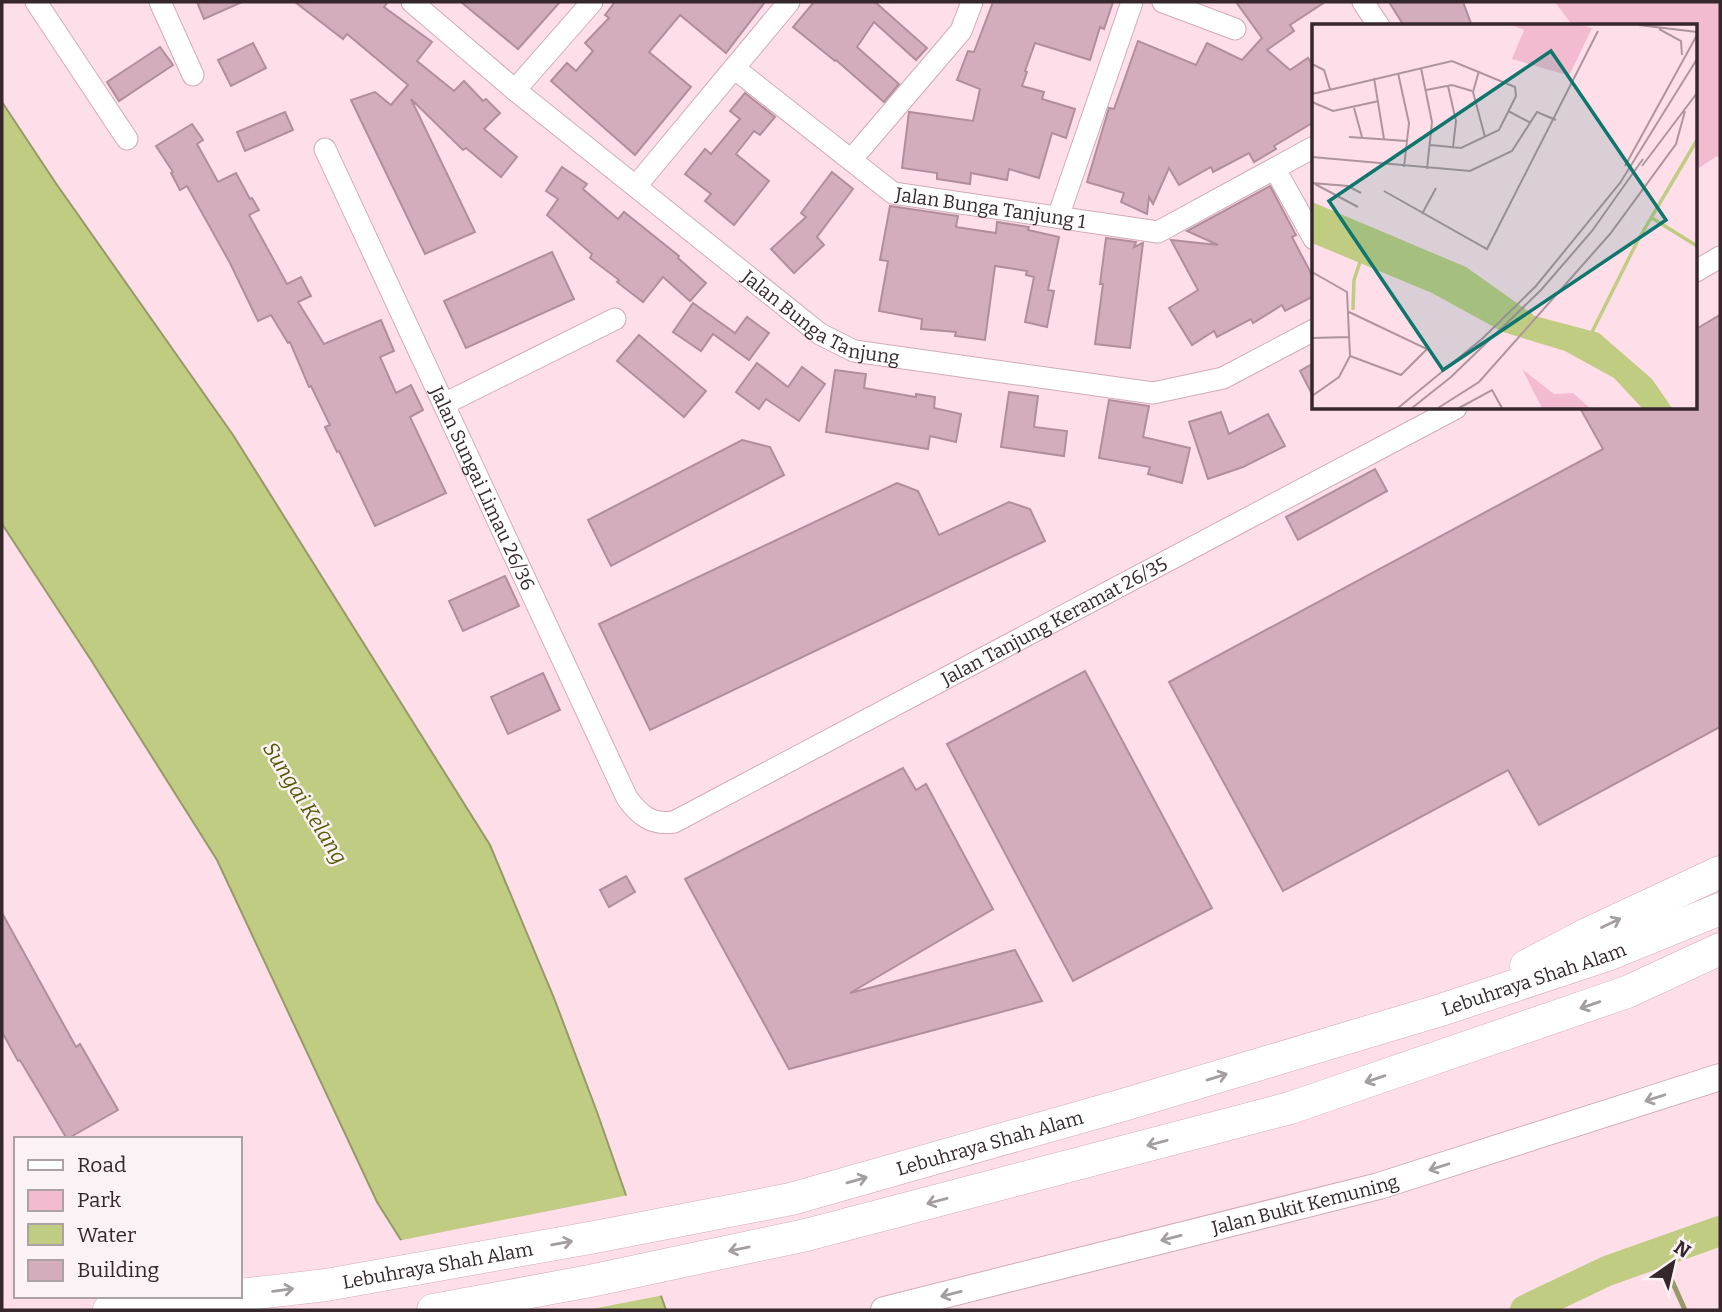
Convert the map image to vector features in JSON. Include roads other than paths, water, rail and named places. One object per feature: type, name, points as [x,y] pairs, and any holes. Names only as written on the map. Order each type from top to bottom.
[{"type":"highway","points":[[1441,1010],[1585,935],[1720,872]]},
{"type":"highway","name":"Lebuhraya Shah Alam","points":[[242,1295],[326,1285],[791,1199],[1110,1109],[1441,1010],[1610,954],[1720,909]]},
{"type":"highway","name":"Lebuhraya Shah Alam","points":[[433,1310],[590,1282],[806,1235],[1290,1108],[1628,992],[1720,950]]},
{"type":"highway","points":[[1628,992],[1720,962]]},
{"type":"highway","points":[[109,1310],[213,1298]]},
{"type":"main road","name":"Jalan Bukit Kemuning","points":[[884,1310],[1379,1186],[1720,1077]]},
{"type":"street","points":[[37,2],[127,139]]},
{"type":"street","points":[[160,2],[194,75]]},
{"type":"street","name":"Jalan Bunga Tanjung","points":[[412,2],[515,90],[820,334],[854,351],[1153,393],[1223,378],[1312,331]]},
{"type":"street","points":[[515,90],[592,2]]},
{"type":"street","points":[[636,186],[789,2]]},
{"type":"street","points":[[851,160],[961,31],[972,2]]},
{"type":"street","points":[[1058,218],[1132,2]]},
{"type":"street","points":[[1163,2],[1235,29]]},
{"type":"street","points":[[1363,2],[1378,24]]},
{"type":"street","name":"Jalan Bunga Tanjung 1","points":[[734,68],[893,193],[1157,232],[1275,169]]},
{"type":"street","points":[[1312,148],[1275,169],[1312,235]]},
{"type":"street","name":"Jalan Sungai Limau 26/36","points":[[325,149],[627,799],[638,813],[650,821]]},
{"type":"street","points":[[1698,270],[1720,257]]},
{"type":"street","points":[[444,404],[615,319]]},
{"type":"street","name":"Jalan Tanjung Keramat 26/35","points":[[650,821],[664,824],[674,822],[1452,410]]},
{"type":"water","name":"Sungai Kelang","points":[[2,102],[233,435],[490,845],[554,998],[666,1310],[445,1310],[377,1202],[217,860],[2,524]]},
{"type":"waterway","points":[[1525,1310],[1607,1271],[1720,1231]]},
{"type":"waterway","points":[[1659,1252],[1685,1310]]}]
